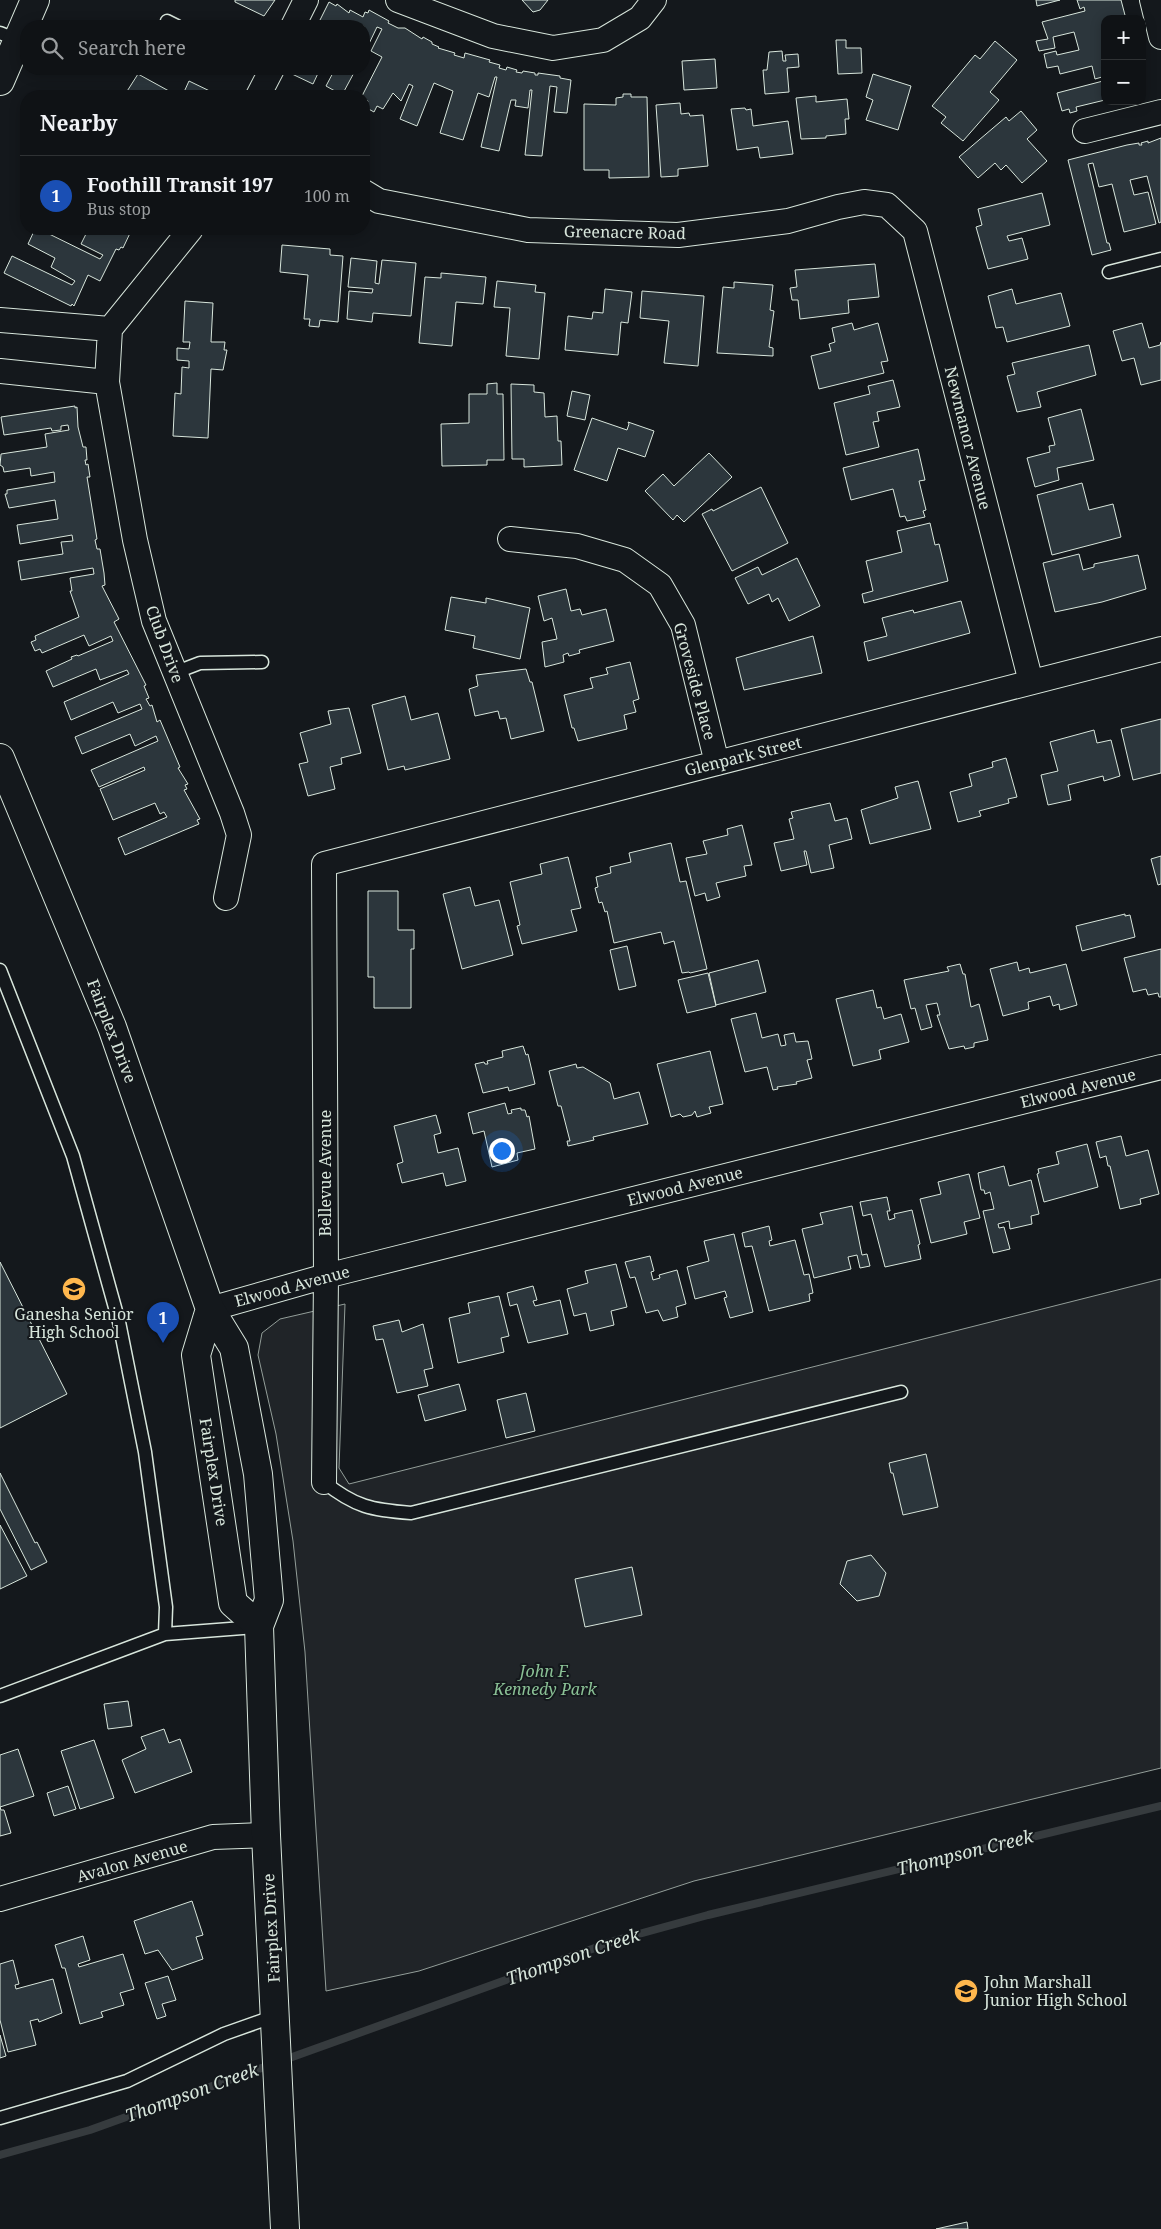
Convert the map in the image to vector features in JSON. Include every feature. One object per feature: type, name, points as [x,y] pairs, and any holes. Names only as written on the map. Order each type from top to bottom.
[{"type":"main road","points":[[21,20],[35,0]]},
{"type":"main road","points":[[0,81],[9,37],[20,21]]},
{"type":"main road","name":"Fairplex Drive","points":[[0,758],[112,1027],[210,1309],[234,1348],[258,1474],[269,1600],[259,1626],[266,1835],[285,2229]]},
{"type":"main road","name":"Fairplex Drive","points":[[210,1309],[196,1355],[233,1603],[259,1626]]},
{"type":"street","points":[[296,20],[306,0]]},
{"type":"street","points":[[398,0],[493,36],[553,48],[603,40],[640,18],[654,0]]},
{"type":"street","points":[[1152,0],[1161,37]]},
{"type":"street","points":[[260,90],[266,75]]},
{"type":"street","points":[[1085,131],[1161,112]]},
{"type":"street","name":"Greenacre Road","points":[[370,196],[379,201],[528,230],[678,234],[788,221],[864,202],[888,205]]},
{"type":"street","name":"Newmanor Avenue","points":[[888,205],[915,231],[1031,682]]},
{"type":"street","points":[[0,320],[110,329],[186,235]]},
{"type":"street","name":"Club Drive","points":[[110,329],[107,382],[135,540],[154,622],[232,813],[239,836],[226,898]]},
{"type":"street","points":[[0,371],[107,382]]},
{"type":"street","name":"Groveside Place","points":[[510,539],[576,546],[626,560],[660,585],[683,625],[717,763]]},
{"type":"street","name":"Glenpark Street","points":[[324,864],[1161,649]]},
{"type":"street","name":"Bellevue Avenue","points":[[324,864],[326,1276],[324,1482]]},
{"type":"street","name":"Elwood Avenue","points":[[210,1309],[326,1276],[1161,1067]]},
{"type":"street","name":"Avalon Avenue","points":[[0,1899],[213,1837],[266,1835]]},
{"type":"lane","points":[[1109,272],[1161,259]]},
{"type":"lane","points":[[174,673],[200,663],[262,662]]},
{"type":"lane","points":[[0,970],[73,1156],[119,1322],[145,1452],[166,1608],[166,1634]]},
{"type":"lane","points":[[324,1482],[342,1497],[360,1506],[384,1511],[411,1513],[901,1392]]},
{"type":"lane","points":[[0,1696],[166,1634],[259,1626]]},
{"type":"lane","points":[[0,2118],[127,2082],[224,2034],[275,2025]]},
{"type":"green space","name":"John F. Kennedy Park","points":[[1161,1279],[1161,1768],[694,1881],[419,1971],[326,1991],[305,1652],[293,1541],[276,1434],[258,1355],[262,1333],[280,1319],[345,1304],[339,1468],[349,1484]]},
{"type":"building","points":[[235,0],[275,0],[264,16],[235,2]]},
{"type":"building","points":[[522,0],[548,0],[540,10],[533,12]]},
{"type":"building","points":[[1036,0],[1060,0],[1037,6]]},
{"type":"building","points":[[1077,0],[1121,0],[1125,15],[1101,15],[1101,77],[1095,79],[1092,66],[1060,74],[1058,66],[1047,68],[1044,54],[1056,51],[1057,55],[1079,50],[1074,32],[1053,37],[1055,48],[1039,51],[1036,41],[1048,39],[1042,22],[1085,11],[1084,7],[1080,9]]},
{"type":"building","points":[[329,2],[336,6],[337,4],[349,13],[350,10],[363,17],[365,12],[368,13],[369,10],[389,21],[388,23],[398,28],[405,28],[422,39],[423,37],[432,42],[438,48],[455,53],[454,55],[464,58],[465,53],[490,60],[489,62],[500,65],[499,68],[506,70],[507,67],[517,70],[516,72],[522,73],[523,71],[535,73],[535,75],[538,75],[538,73],[560,76],[560,78],[571,80],[567,113],[554,112],[557,87],[550,86],[542,156],[525,155],[532,90],[530,90],[528,108],[515,106],[516,100],[511,100],[499,151],[481,147],[497,77],[495,77],[489,97],[478,93],[463,140],[440,133],[453,91],[434,83],[417,126],[400,119],[413,86],[409,84],[401,101],[393,93],[383,109],[377,106],[374,112],[370,110],[370,90],[365,90],[382,57],[371,51],[382,29],[377,27],[370,42],[370,20],[320,20]]},
{"type":"building","points":[[836,40],[846,40],[846,48],[861,48],[862,73],[838,74]]},
{"type":"building","points":[[995,41],[1017,60],[990,92],[999,100],[963,141],[941,123],[946,117],[932,106],[975,55],[980,59]]},
{"type":"building","points":[[782,51],[783,61],[786,61],[785,55],[798,54],[799,67],[787,68],[789,92],[765,94],[763,70],[767,70],[769,52]]},
{"type":"building","points":[[715,59],[717,88],[684,90],[682,61]]},
{"type":"building","points":[[873,74],[911,86],[898,130],[866,120],[873,100],[866,97]]},
{"type":"building","points":[[137,75],[140,75],[167,90],[128,90]]},
{"type":"building","points":[[294,75],[317,75],[313,84]]},
{"type":"building","points":[[332,75],[353,75],[345,90],[333,90],[326,86]]},
{"type":"building","points":[[189,81],[208,90],[185,90]]},
{"type":"building","points":[[1101,82],[1101,101],[1076,107],[1077,111],[1070,113],[1069,109],[1062,111],[1057,93]]},
{"type":"building","points":[[623,94],[631,94],[631,97],[647,97],[649,177],[609,178],[609,170],[584,170],[584,104],[616,105],[616,98],[623,97]]},
{"type":"building","points":[[816,96],[816,102],[847,99],[849,119],[845,119],[846,134],[826,136],[826,138],[801,139],[796,98]]},
{"type":"building","points":[[680,103],[681,114],[689,113],[690,116],[703,115],[708,166],[678,169],[678,176],[661,177],[656,105]]},
{"type":"building","points":[[745,108],[746,110],[751,109],[753,126],[788,121],[793,154],[760,158],[758,147],[737,150],[731,109]]},
{"type":"building","points":[[1021,111],[1037,130],[1027,139],[1047,161],[1022,183],[1006,165],[1001,170],[995,163],[978,178],[959,157],[1006,117],[1009,121]]},
{"type":"building","points":[[1161,138],[1161,222],[1159,223],[1147,176],[1130,180],[1134,195],[1148,192],[1156,224],[1124,232],[1112,184],[1099,187],[1093,163],[1088,164],[1107,243],[1109,243],[1111,250],[1092,255],[1068,160],[1127,145],[1139,143],[1139,145],[1142,145],[1141,143],[1148,141],[1148,143]]},
{"type":"building","points":[[1042,193],[1050,225],[1007,236],[1009,241],[1022,238],[1028,259],[988,269],[976,227],[982,225],[978,209]]},
{"type":"building","points":[[32,235],[51,235],[100,259],[103,255],[81,244],[86,235],[129,235],[123,248],[116,249],[100,281],[88,275],[74,306],[4,273],[12,256],[72,285],[75,281],[51,267],[55,258],[28,244]]},
{"type":"building","points":[[282,245],[330,249],[330,255],[343,256],[338,322],[320,320],[319,327],[309,326],[310,319],[304,319],[308,275],[280,272]]},
{"type":"building","points":[[351,258],[377,261],[375,283],[379,284],[382,260],[416,263],[411,316],[373,313],[372,322],[347,319],[349,291],[372,293],[373,289],[348,287]]},
{"type":"building","points":[[875,264],[879,297],[848,300],[849,313],[800,319],[798,300],[792,300],[790,288],[797,287],[795,270]]},
{"type":"building","points":[[441,273],[486,277],[483,304],[456,302],[452,346],[419,343],[425,277],[441,278]]},
{"type":"building","points":[[497,281],[536,285],[535,292],[545,293],[539,359],[506,356],[510,308],[494,307]]},
{"type":"building","points":[[734,282],[773,285],[770,310],[774,311],[769,347],[773,348],[773,356],[717,353],[723,287],[734,288]]},
{"type":"building","points":[[605,289],[632,292],[628,323],[621,322],[618,355],[565,350],[568,316],[592,319],[593,312],[603,313]]},
{"type":"building","points":[[1012,289],[1016,304],[1061,293],[1070,326],[1007,342],[1003,327],[996,328],[988,296]]},
{"type":"building","points":[[642,291],[704,296],[698,366],[664,363],[669,321],[640,318]]},
{"type":"building","points":[[185,301],[213,303],[211,342],[225,342],[224,350],[227,350],[223,370],[211,369],[208,438],[173,436],[175,393],[181,394],[182,367],[189,368],[189,361],[177,360],[177,348],[189,349],[190,342],[183,342]]},
{"type":"building","points":[[852,323],[854,330],[878,323],[888,361],[881,362],[884,373],[819,389],[811,356],[831,351],[829,344],[835,342],[832,328]]},
{"type":"building","points":[[1142,323],[1149,348],[1160,345],[1161,342],[1161,380],[1141,385],[1134,358],[1122,361],[1113,331]]},
{"type":"building","points":[[1089,345],[1096,375],[1037,392],[1041,407],[1017,412],[1007,376],[1015,374],[1012,363]]},
{"type":"building","points":[[893,380],[900,407],[877,412],[879,421],[873,422],[879,447],[846,455],[834,403],[870,394],[868,386]]},
{"type":"building","points":[[497,383],[497,394],[503,394],[504,460],[487,460],[487,465],[442,466],[441,424],[469,423],[469,394],[487,394],[487,384]]},
{"type":"building","points":[[511,384],[534,385],[534,392],[544,393],[545,417],[557,416],[558,441],[561,441],[562,465],[524,467],[524,459],[512,459]]},
{"type":"building","points":[[572,391],[590,395],[585,420],[567,416]]},
{"type":"building","points":[[75,406],[75,408],[77,407],[78,427],[83,447],[86,447],[87,460],[85,460],[86,465],[88,464],[90,477],[87,477],[97,539],[95,540],[97,549],[100,549],[104,573],[105,585],[102,586],[119,619],[114,622],[146,685],[144,686],[149,698],[146,699],[150,706],[152,705],[157,722],[160,720],[180,767],[178,768],[188,784],[185,785],[187,789],[184,790],[200,819],[197,820],[199,824],[125,855],[118,838],[167,817],[164,812],[160,814],[155,803],[113,820],[100,789],[145,770],[144,767],[99,787],[91,770],[158,741],[156,736],[135,746],[130,734],[82,754],[75,737],[142,709],[140,704],[118,713],[113,702],[71,720],[64,702],[129,674],[127,670],[100,680],[96,669],[53,687],[46,671],[72,659],[71,657],[78,656],[113,641],[111,636],[89,646],[84,635],[42,653],[40,649],[35,651],[31,642],[36,640],[35,636],[79,617],[70,591],[72,591],[70,578],[94,574],[93,568],[21,580],[18,561],[63,554],[61,542],[73,541],[72,535],[20,544],[17,525],[58,519],[55,500],[9,508],[5,494],[7,494],[7,490],[55,482],[54,472],[31,476],[30,468],[4,472],[3,467],[0,465],[1,454],[47,447],[45,434],[69,430],[68,425],[61,426],[61,430],[52,431],[51,428],[4,435],[1,417]]},
{"type":"building","points":[[1081,409],[1094,460],[1057,468],[1059,480],[1035,487],[1027,458],[1050,452],[1049,446],[1055,445],[1048,418]]},
{"type":"building","points":[[592,418],[627,430],[628,422],[654,431],[645,457],[618,448],[607,481],[574,470]]},
{"type":"building","points":[[918,449],[925,480],[919,481],[926,510],[923,511],[925,517],[907,521],[905,516],[900,517],[893,489],[851,500],[843,468]]},
{"type":"building","points":[[709,453],[732,477],[684,522],[677,515],[673,520],[645,491],[663,474],[674,486]]},
{"type":"building","points":[[1082,483],[1089,510],[1113,504],[1121,537],[1052,555],[1037,495]]},
{"type":"building","points":[[761,487],[788,543],[732,571],[702,514],[712,509],[713,511]]},
{"type":"building","points":[[930,523],[935,545],[939,544],[948,581],[864,603],[862,594],[873,591],[866,561],[902,552],[897,531]]},
{"type":"building","points":[[1079,554],[1083,570],[1094,567],[1094,564],[1138,555],[1146,589],[1102,602],[1055,612],[1043,563]]},
{"type":"building","points":[[797,558],[820,606],[789,621],[778,598],[772,602],[769,594],[748,604],[735,578],[758,567],[762,575]]},
{"type":"building","points":[[566,589],[571,611],[580,609],[582,615],[606,609],[614,641],[579,650],[580,653],[569,656],[568,653],[563,655],[564,662],[545,667],[542,642],[557,639],[552,618],[544,621],[538,596]]},
{"type":"building","points":[[451,597],[486,603],[486,598],[530,608],[520,659],[473,648],[475,636],[445,630]]},
{"type":"building","points":[[961,601],[970,633],[868,661],[864,642],[887,636],[882,618],[913,610],[914,613]]},
{"type":"building","points":[[813,636],[822,673],[744,690],[736,658]]},
{"type":"building","points":[[630,662],[639,699],[633,701],[636,712],[624,715],[627,729],[578,741],[574,728],[572,728],[564,695],[593,688],[590,678],[608,674],[606,668]]},
{"type":"building","points":[[526,669],[530,682],[532,682],[544,731],[511,739],[506,718],[500,719],[498,711],[475,716],[469,689],[478,686],[476,675]]},
{"type":"building","points":[[405,696],[411,720],[438,713],[450,759],[405,770],[404,766],[388,770],[372,705]]},
{"type":"building","points":[[349,708],[361,753],[341,758],[342,764],[330,767],[335,789],[308,796],[299,764],[308,762],[300,733],[331,724],[328,711]]},
{"type":"building","points":[[1161,719],[1161,773],[1133,780],[1121,729]]},
{"type":"building","points":[[1094,730],[1097,743],[1111,740],[1120,776],[1104,781],[1103,776],[1068,785],[1071,800],[1048,805],[1041,775],[1058,771],[1050,742]]},
{"type":"building","points":[[1006,758],[1017,797],[1008,799],[1009,803],[979,811],[981,816],[958,822],[950,792],[972,786],[969,774],[993,767],[992,762]]},
{"type":"building","points":[[918,781],[931,829],[870,844],[861,810],[898,798],[895,787]]},
{"type":"building","points":[[830,803],[835,821],[847,818],[852,839],[829,845],[834,868],[811,873],[806,851],[804,851],[807,865],[781,871],[774,843],[794,839],[789,819],[793,818],[791,812]]},
{"type":"building","points":[[742,825],[752,865],[744,866],[746,876],[716,883],[720,897],[707,901],[705,893],[695,896],[686,858],[707,854],[703,841],[728,835],[727,829]]},
{"type":"building","points":[[671,843],[680,882],[686,881],[707,969],[690,973],[682,973],[674,941],[664,944],[661,932],[614,943],[607,911],[605,912],[602,902],[599,903],[595,888],[598,887],[596,877],[611,873],[610,867],[631,862],[629,853]]},
{"type":"building","points":[[1161,856],[1161,884],[1158,885],[1151,859]]},
{"type":"building","points":[[568,857],[581,908],[571,910],[577,931],[522,944],[517,926],[520,925],[510,882],[542,874],[540,864]]},
{"type":"building","points":[[470,887],[475,906],[499,900],[513,955],[462,969],[443,894]]},
{"type":"building","points":[[368,891],[398,891],[398,930],[414,930],[414,949],[411,949],[411,1008],[374,1008],[374,977],[368,977]]},
{"type":"building","points":[[1125,914],[1125,916],[1130,915],[1135,937],[1082,951],[1076,926]]},
{"type":"building","points":[[627,946],[636,986],[619,990],[610,950]]},
{"type":"building","points":[[1161,949],[1161,997],[1159,997],[1158,993],[1148,995],[1146,989],[1133,992],[1124,958]]},
{"type":"building","points":[[758,960],[766,992],[716,1005],[709,973]]},
{"type":"building","points":[[1017,962],[1019,971],[1029,968],[1030,973],[1066,964],[1077,1005],[1060,1010],[1059,1004],[1053,1006],[1050,996],[1028,1002],[1029,1009],[1003,1016],[990,969]]},
{"type":"building","points":[[960,964],[963,974],[965,974],[971,1007],[979,1004],[988,1040],[974,1043],[974,1047],[965,1049],[964,1046],[949,1049],[937,1015],[940,1015],[937,1003],[926,1005],[932,1027],[921,1030],[915,1008],[911,1009],[904,980],[949,971],[947,967]]},
{"type":"building","points":[[708,973],[716,1006],[687,1013],[678,980]]},
{"type":"building","points":[[873,990],[877,1008],[881,1007],[884,1019],[901,1014],[909,1042],[879,1050],[881,1059],[853,1066],[836,999]]},
{"type":"building","points":[[756,1013],[762,1038],[778,1034],[781,1046],[786,1045],[784,1035],[794,1033],[796,1042],[808,1041],[812,1059],[807,1060],[812,1078],[796,1082],[797,1084],[777,1087],[778,1089],[773,1090],[767,1067],[745,1072],[731,1019]]},
{"type":"building","points":[[523,1046],[526,1055],[528,1054],[535,1084],[509,1091],[508,1087],[483,1093],[475,1064],[484,1062],[488,1064],[487,1061],[503,1057],[502,1051]]},
{"type":"building","points":[[710,1051],[723,1104],[709,1107],[711,1113],[697,1117],[695,1111],[692,1115],[683,1117],[680,1114],[671,1117],[657,1064]]},
{"type":"building","points":[[576,1064],[577,1068],[583,1067],[610,1083],[614,1099],[639,1092],[648,1124],[593,1137],[594,1140],[568,1146],[567,1141],[570,1141],[549,1071]]},
{"type":"building","points":[[505,1103],[508,1114],[512,1113],[511,1110],[521,1108],[521,1110],[525,1110],[527,1117],[529,1116],[535,1149],[517,1153],[518,1160],[492,1167],[484,1131],[473,1134],[468,1113]]},
{"type":"building","points":[[436,1115],[441,1133],[434,1135],[438,1153],[458,1148],[466,1181],[446,1186],[443,1173],[402,1183],[397,1164],[403,1162],[394,1126]]},
{"type":"building","points":[[1121,1136],[1126,1156],[1148,1150],[1159,1194],[1140,1199],[1141,1204],[1120,1209],[1110,1166],[1108,1166],[1106,1156],[1100,1158],[1096,1142]]},
{"type":"building","points":[[1087,1144],[1098,1187],[1044,1202],[1037,1174],[1039,1173],[1038,1169],[1059,1164],[1056,1152]]},
{"type":"building","points":[[1004,1166],[1009,1186],[1031,1180],[1039,1214],[1031,1216],[1032,1224],[1010,1229],[1009,1221],[998,1224],[999,1228],[1004,1227],[1010,1249],[993,1253],[983,1211],[994,1209],[990,1192],[985,1194],[984,1190],[981,1190],[978,1173]]},
{"type":"building","points":[[969,1174],[980,1218],[964,1222],[967,1234],[931,1243],[920,1199],[941,1194],[938,1182]]},
{"type":"building","points":[[887,1197],[890,1211],[887,1211],[889,1220],[895,1218],[894,1214],[912,1210],[920,1244],[918,1245],[921,1259],[885,1267],[871,1214],[863,1216],[860,1202]]},
{"type":"building","points":[[852,1206],[862,1255],[867,1254],[870,1266],[860,1268],[857,1255],[848,1257],[851,1269],[814,1278],[802,1229],[823,1224],[820,1213]]},
{"type":"building","points":[[769,1226],[772,1240],[769,1241],[770,1246],[795,1240],[804,1275],[809,1274],[813,1293],[809,1294],[810,1301],[769,1311],[752,1246],[745,1247],[742,1233]]},
{"type":"building","points":[[734,1234],[753,1312],[730,1318],[724,1298],[727,1297],[725,1291],[695,1299],[687,1267],[709,1261],[704,1241]]},
{"type":"building","points":[[650,1256],[654,1271],[651,1272],[653,1280],[660,1278],[659,1275],[677,1270],[686,1304],[676,1307],[678,1317],[663,1321],[658,1310],[646,1313],[635,1277],[630,1278],[625,1262]]},
{"type":"building","points":[[0,1262],[67,1394],[0,1428]]},
{"type":"building","points":[[616,1264],[627,1307],[611,1311],[614,1325],[590,1331],[586,1313],[574,1316],[567,1289],[588,1283],[585,1271]]},
{"type":"building","points":[[533,1286],[537,1300],[533,1301],[535,1306],[560,1300],[568,1334],[528,1343],[517,1304],[510,1306],[507,1293]]},
{"type":"building","points":[[499,1296],[509,1336],[501,1338],[504,1352],[458,1363],[449,1318],[470,1313],[468,1303]]},
{"type":"building","points":[[399,1320],[402,1332],[423,1324],[433,1368],[424,1370],[428,1386],[397,1393],[383,1339],[376,1340],[373,1326]]},
{"type":"building","points":[[459,1384],[466,1410],[425,1421],[418,1395]]},
{"type":"building","points":[[526,1393],[535,1431],[506,1438],[497,1400]]},
{"type":"building","points":[[926,1454],[938,1507],[903,1515],[889,1463]]},
{"type":"building","points":[[0,1473],[35,1543],[37,1542],[47,1562],[31,1570],[0,1509]]},
{"type":"building","points":[[0,1525],[27,1576],[0,1589]]},
{"type":"building","points":[[871,1555],[886,1573],[879,1596],[857,1601],[840,1584],[847,1561]]},
{"type":"building","points":[[632,1567],[642,1615],[585,1627],[575,1579]]},
{"type":"building","points":[[128,1701],[132,1726],[108,1729],[104,1704]]},
{"type":"building","points":[[164,1729],[169,1743],[180,1739],[192,1772],[135,1793],[122,1760],[146,1749],[141,1737]]},
{"type":"building","points":[[94,1740],[114,1798],[80,1809],[61,1751]]},
{"type":"building","points":[[18,1749],[34,1796],[0,1807],[0,1755]]},
{"type":"building","points":[[68,1786],[76,1809],[54,1816],[47,1793]]},
{"type":"building","points":[[0,1807],[1,1810],[4,1810],[11,1833],[0,1836]]},
{"type":"building","points":[[192,1901],[203,1935],[196,1937],[203,1959],[172,1970],[158,1950],[145,1954],[134,1921]]},
{"type":"building","points":[[83,1936],[90,1960],[78,1964],[79,1967],[123,1954],[134,1989],[120,1993],[124,2005],[101,2012],[103,2017],[80,2024],[65,1968],[62,1968],[55,1945]]},
{"type":"building","points":[[13,1960],[19,1984],[15,1985],[16,1989],[53,1979],[62,2013],[39,2022],[38,2019],[30,2021],[36,2045],[8,2052],[0,2020],[0,1964]]},
{"type":"building","points":[[168,1976],[176,2000],[162,2004],[166,2016],[157,2019],[145,1983]]},
{"type":"building","points":[[0,2035],[6,2056],[0,2058]]},
{"type":"building","points":[[967,2222],[968,2229],[936,2229]]},
{"type":"waterway","name":"Thompson Creek","points":[[0,2155],[90,2130],[617,1940],[708,1915],[1161,1806]]},
{"type":"place","name":"Ganesha Senior High School","points":[[74,1289]]},
{"type":"place","name":"Foothill Transit 197","points":[[163,1343]]},
{"type":"place","name":"John Marshall Junior High School","points":[[966,1991]]}]
